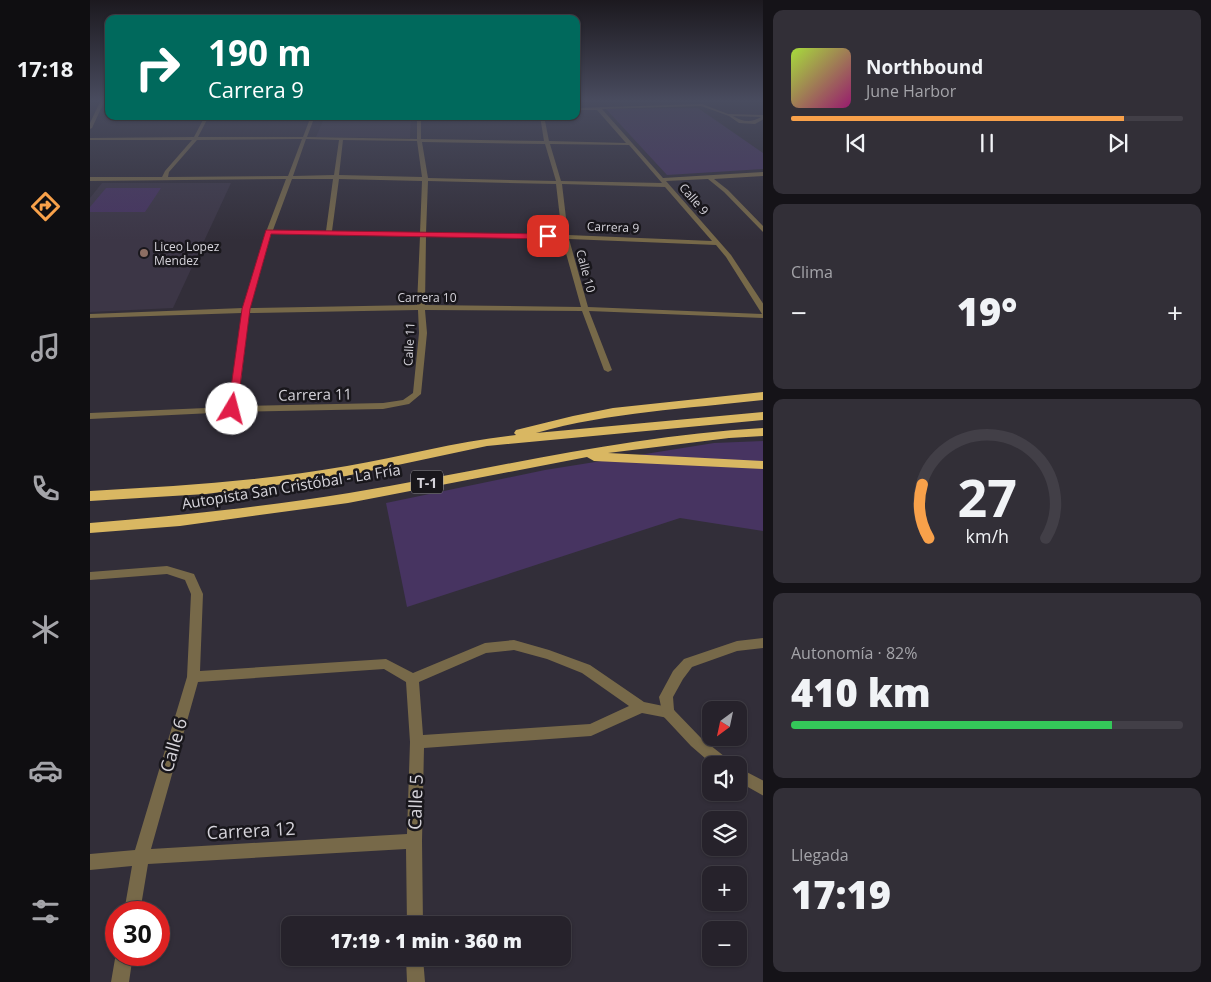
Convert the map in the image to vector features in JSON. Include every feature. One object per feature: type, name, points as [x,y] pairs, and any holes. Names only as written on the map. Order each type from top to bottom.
[{"type":"highway","points":[[487,442],[553,423],[627,410],[716,403],[763,396]]},
{"type":"highway","name":"Autopista San Cristóbal - La Fría","points":[[90,496],[206,489],[346,471],[487,442],[763,416]]},
{"type":"highway","name":"Autopista San Cristóbal - La Fría","points":[[90,528],[180,521],[348,498],[624,446],[763,432]]},
{"type":"highway","points":[[572,456],[763,465]]},
{"type":"street","points":[[164,179],[167,172],[188,148]]},
{"type":"street","points":[[232,409],[246,309],[268,232],[291,178],[301,148]]},
{"type":"street","points":[[329,232],[338,177],[340,148]]},
{"type":"street","name":"Calle 11","points":[[417,394],[423,333],[421,308],[425,178],[420,148]]},
{"type":"street","name":"Calle 10","points":[[548,148],[559,183],[566,237],[585,309],[608,370]]},
{"type":"street","name":"Calle 9","points":[[632,148],[717,243],[738,269],[763,310]]},
{"type":"street","points":[[90,179],[338,177],[559,183],[665,183],[763,174]]},
{"type":"street","points":[[710,178],[726,191],[763,230]]},
{"type":"street","name":"Carrera 9","points":[[268,232],[566,237],[717,243]]},
{"type":"street","name":"Carrera 10","points":[[90,316],[246,309],[421,308],[585,309],[763,316]]},
{"type":"street","name":"Carrera 11","points":[[90,416],[232,409],[383,406],[406,402],[417,394]]},
{"type":"street","name":"Calle 6","points":[[90,576],[167,570],[190,578],[198,594],[193,678],[141,856],[134,901]]},
{"type":"street","points":[[713,756],[696,742],[668,712],[666,697],[678,675],[688,663],[706,655],[737,646],[763,643]]},
{"type":"street","points":[[193,678],[386,664],[412,679],[485,648],[514,645],[549,655],[586,669],[641,707],[668,712]]},
{"type":"street","name":"Calle 5","points":[[412,679],[417,742],[414,841],[415,916]]},
{"type":"street","points":[[417,742],[591,730],[641,707]]},
{"type":"street","points":[[747,779],[763,788]]},
{"type":"street","name":"Carrera 12","points":[[90,862],[141,856],[414,841]]},
{"type":"street","points":[[120,982],[122,966]]},
{"type":"street","points":[[415,966],[416,982]]},
{"type":"shaded area","points":[[642,148],[756,148],[763,153],[763,169],[667,175]]},
{"type":"shaded area","name":"Liceo Lopez Mendez","points":[[102,183],[231,183],[173,308],[90,312],[90,198]]},
{"type":"shaded area","points":[[106,188],[161,188],[145,212],[90,212],[90,207]]},
{"type":"shaded area","points":[[763,441],[763,531],[680,518],[407,607],[386,503],[545,470],[714,443]]},
{"type":"place","name":"Liceo Lopez Mendez","points":[[144,253]]},
{"type":"route","points":[[232,409],[246,309],[268,232],[548,236]]}]
